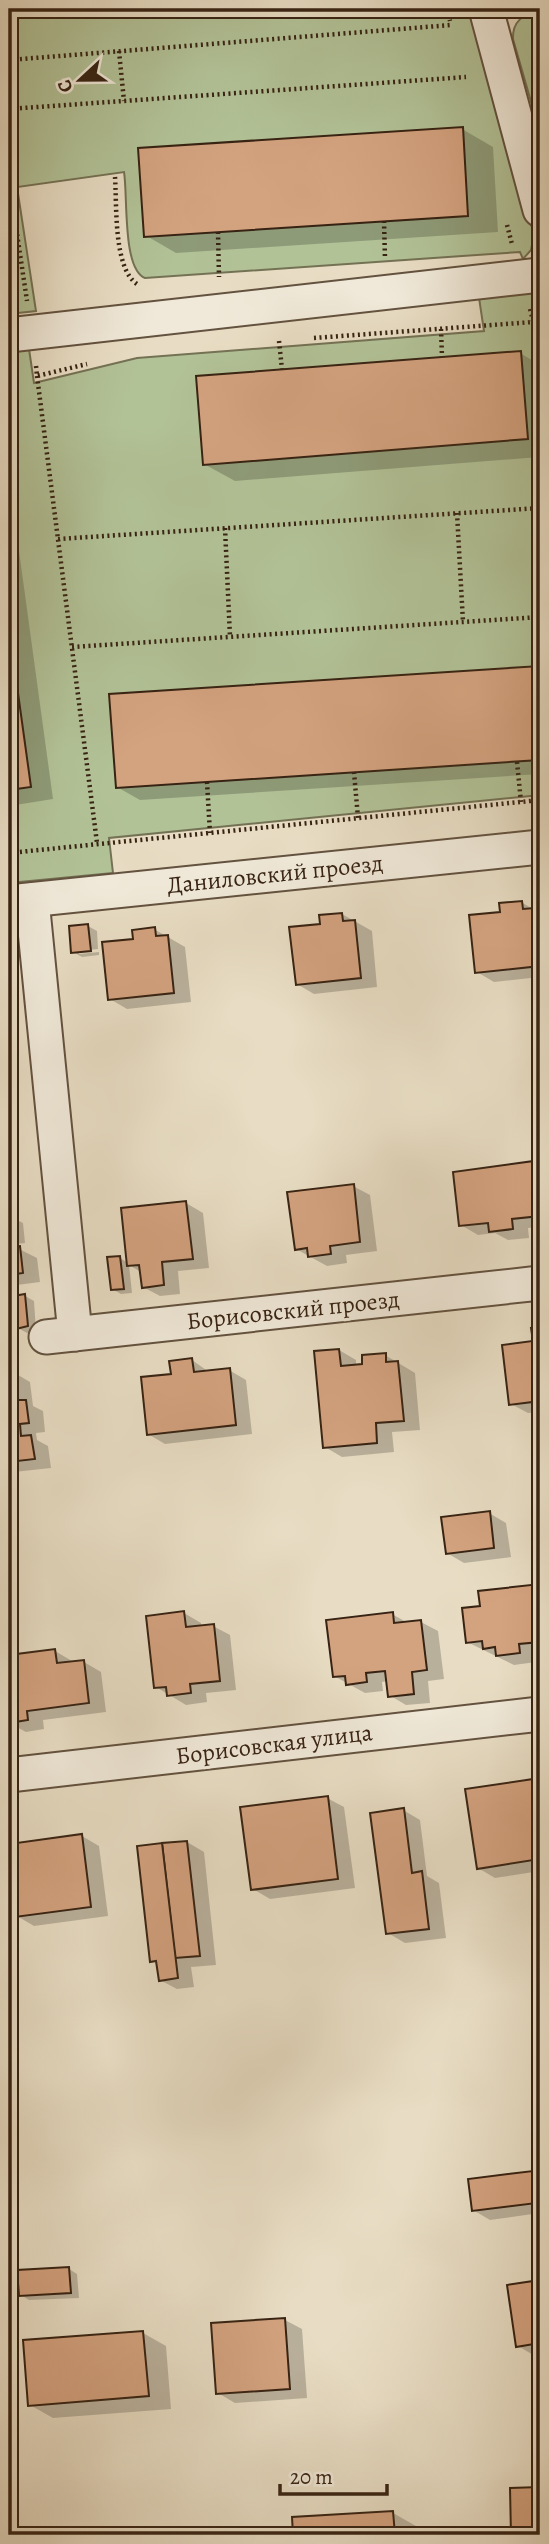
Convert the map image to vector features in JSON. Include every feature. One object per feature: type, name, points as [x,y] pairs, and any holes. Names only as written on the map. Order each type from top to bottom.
[{"type":"street","points":[[486,9],[540,209]]},
{"type":"street","points":[[19,323],[533,286]]},
{"type":"street","name":"Даниловский проезд","points":[[20,901],[540,846]]},
{"type":"street","name":"Борисовский проезд","points":[[20,901],[60,1336],[540,1283]]},
{"type":"street","name":"Борисовская улица","points":[[9,1775],[540,1714]]},
{"type":"path","points":[[447,9],[455,38]]},
{"type":"path","points":[[9,60],[451,24]]},
{"type":"path","points":[[119,51],[124,101]]},
{"type":"path","points":[[462,64],[470,90]]},
{"type":"path","points":[[9,109],[466,77]]},
{"type":"path","points":[[115,177],[120,251],[124,269],[138,285]]},
{"type":"path","points":[[9,180],[19,323]]},
{"type":"path","points":[[384,221],[386,268]]},
{"type":"path","points":[[506,221],[513,247]]},
{"type":"path","points":[[218,232],[219,280]]},
{"type":"path","points":[[533,286],[540,348]]},
{"type":"path","points":[[441,329],[442,357]]},
{"type":"path","points":[[279,341],[282,369]]},
{"type":"path","points":[[37,376],[97,844]]},
{"type":"path","points":[[58,539],[540,508]]},
{"type":"path","points":[[457,513],[463,622]]},
{"type":"path","points":[[225,528],[230,637]]},
{"type":"path","points":[[72,647],[540,617]]},
{"type":"path","points":[[517,762],[521,802]]},
{"type":"path","points":[[354,772],[358,818]]},
{"type":"path","points":[[206,782],[210,833]]},
{"type":"path","points":[[9,852],[540,800]]},
{"type":"green space","points":[[9,9],[474,9],[534,235],[531,250],[523,259],[520,252],[145,278],[138,272],[129,247],[124,172],[17,187],[36,311],[9,314]]},
{"type":"green space","points":[[540,9],[538,126],[513,33],[520,19]]},
{"type":"green space","points":[[540,288],[540,795],[109,838],[113,873],[9,883],[9,352],[29,349],[34,383],[137,358],[484,331],[478,291]]},
{"type":"building","points":[[463,127],[468,216],[144,237],[138,148]]},
{"type":"building","points":[[521,351],[528,439],[203,465],[196,376]]},
{"type":"building","points":[[9,628],[31,787],[9,790]]},
{"type":"building","points":[[540,666],[540,760],[116,788],[109,694]]},
{"type":"building","points":[[522,901],[523,909],[535,908],[540,966],[475,973],[469,915],[500,912],[499,903]]},
{"type":"building","points":[[342,913],[343,921],[355,920],[361,978],[296,985],[289,927],[320,924],[319,915]]},
{"type":"building","points":[[88,924],[91,951],[71,953],[69,926]]},
{"type":"building","points":[[155,927],[156,936],[168,935],[174,993],[108,1000],[102,942],[133,939],[132,930]]},
{"type":"building","points":[[534,1161],[540,1216],[512,1219],[513,1229],[489,1232],[488,1223],[459,1226],[453,1172]]},
{"type":"building","points":[[354,1184],[360,1242],[330,1246],[331,1254],[308,1257],[307,1248],[295,1250],[287,1192]]},
{"type":"building","points":[[186,1201],[193,1259],[162,1262],[164,1285],[142,1288],[139,1265],[127,1266],[121,1208]]},
{"type":"building","points":[[20,1246],[23,1273],[9,1275],[9,1247]]},
{"type":"building","points":[[120,1256],[124,1289],[111,1290],[107,1257]]},
{"type":"building","points":[[25,1294],[28,1326],[16,1329],[13,1296]]},
{"type":"building","points":[[540,1327],[540,1401],[509,1405],[502,1345],[533,1341],[531,1328]]},
{"type":"building","points":[[339,1349],[341,1366],[362,1364],[362,1355],[386,1353],[386,1362],[398,1361],[404,1421],[376,1423],[377,1443],[323,1448],[314,1351]]},
{"type":"building","points":[[192,1358],[194,1372],[230,1368],[236,1425],[147,1435],[141,1377],[171,1374],[169,1361]]},
{"type":"building","points":[[13,1370],[17,1400],[26,1400],[29,1423],[20,1424],[21,1436],[31,1435],[35,1459],[9,1462],[9,1371]]},
{"type":"building","points":[[490,1511],[494,1548],[446,1554],[441,1517]]},
{"type":"building","points":[[540,1584],[540,1642],[519,1644],[520,1653],[496,1656],[495,1647],[483,1649],[482,1641],[466,1643],[462,1608],[480,1606],[478,1591]]},
{"type":"building","points":[[184,1611],[186,1627],[214,1624],[220,1681],[190,1684],[191,1693],[167,1696],[166,1687],[154,1688],[146,1616]]},
{"type":"building","points":[[393,1612],[394,1623],[421,1620],[427,1670],[412,1672],[414,1694],[388,1697],[385,1671],[366,1673],[367,1682],[346,1685],[345,1676],[333,1677],[326,1620]]},
{"type":"building","points":[[55,1649],[57,1663],[84,1660],[89,1703],[27,1711],[28,1720],[9,1723],[9,1655]]},
{"type":"building","points":[[540,1778],[540,1859],[477,1869],[465,1789]]},
{"type":"building","points":[[328,1796],[338,1879],[251,1890],[240,1807]]},
{"type":"building","points":[[404,1808],[412,1873],[422,1871],[429,1929],[386,1934],[370,1813]]},
{"type":"building","points":[[82,1834],[91,1907],[15,1917],[9,1844]]},
{"type":"building","points":[[187,1841],[200,1956],[175,1958],[162,1843]]},
{"type":"building","points":[[162,1843],[178,1978],[159,1981],[156,1961],[150,1962],[137,1846]]},
{"type":"building","points":[[533,2171],[537,2203],[472,2211],[468,2179]]},
{"type":"building","points":[[69,2267],[71,2293],[19,2296],[17,2270]]},
{"type":"building","points":[[540,2280],[540,2343],[516,2347],[507,2285]]},
{"type":"building","points":[[285,2318],[290,2389],[216,2394],[211,2323]]},
{"type":"building","points":[[143,2331],[149,2396],[28,2406],[23,2340]]},
{"type":"building","points":[[540,2487],[540,2535],[511,2535],[510,2488]]},
{"type":"building","points":[[393,2511],[395,2535],[293,2535],[292,2517]]}]
